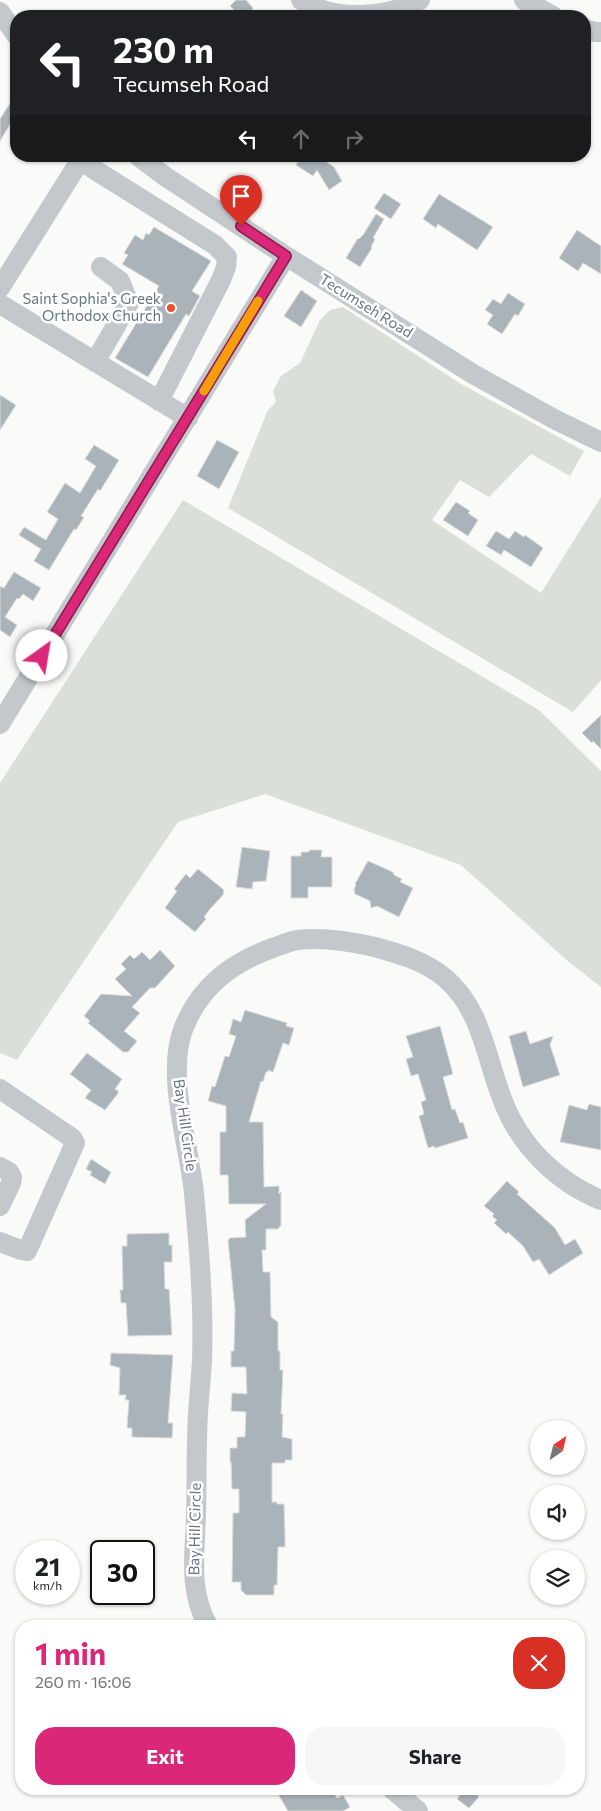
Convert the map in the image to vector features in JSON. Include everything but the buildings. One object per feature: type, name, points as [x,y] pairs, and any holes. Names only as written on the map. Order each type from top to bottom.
[{"type":"street","points":[[301,0],[326,10]]},
{"type":"street","points":[[397,10],[420,0]]},
{"type":"street","points":[[524,0],[542,10]]},
{"type":"street","points":[[0,12],[10,26]]},
{"type":"street","points":[[0,288],[79,162]]},
{"type":"street","points":[[87,162],[142,200],[215,244],[227,256],[226,267],[221,280],[160,401]]},
{"type":"street","name":"Tecumseh Road","points":[[146,162],[286,256],[473,374],[554,419],[601,442]]},
{"type":"street","points":[[0,724],[286,256]]},
{"type":"street","points":[[95,362],[129,302],[120,281],[101,267]]},
{"type":"street","points":[[0,304],[188,418]]},
{"type":"street","name":"Bay Hill Circle","points":[[205,1620],[195,1592],[193,1565],[196,1528],[198,1413],[202,1360],[201,1291],[194,1190],[177,1088],[177,1072],[182,1031],[191,1012],[211,985],[233,966],[256,954],[295,941],[319,939],[372,946],[418,960],[431,967],[458,990],[476,1020],[503,1103],[518,1130],[542,1161],[568,1183],[601,1200]]},
{"type":"street","points":[[0,1089],[72,1138],[75,1144],[27,1251],[0,1242]]},
{"type":"street","points":[[0,1167],[9,1172],[12,1177],[11,1184],[0,1206]]},
{"type":"street","points":[[399,1795],[418,1811]]},
{"type":"shaded area","points":[[343,307],[461,384],[584,451],[570,476],[531,454],[489,497],[460,480],[432,520],[541,593],[601,497],[601,680],[573,712],[228,508],[268,410],[276,402],[273,391],[281,376],[300,363],[320,320],[330,310]]},
{"type":"shaded area","points":[[183,500],[539,710],[601,771],[601,987],[570,963],[461,865],[265,794],[178,822],[17,1060],[0,1053],[0,783]]},
{"type":"slow traffic","points":[[204,391],[258,301]]},
{"type":"place","name":"Saint Sophia's Greek Orthodox Church","points":[[171,308]]},
{"type":"route","points":[[42,656],[286,256],[241,226]]}]
